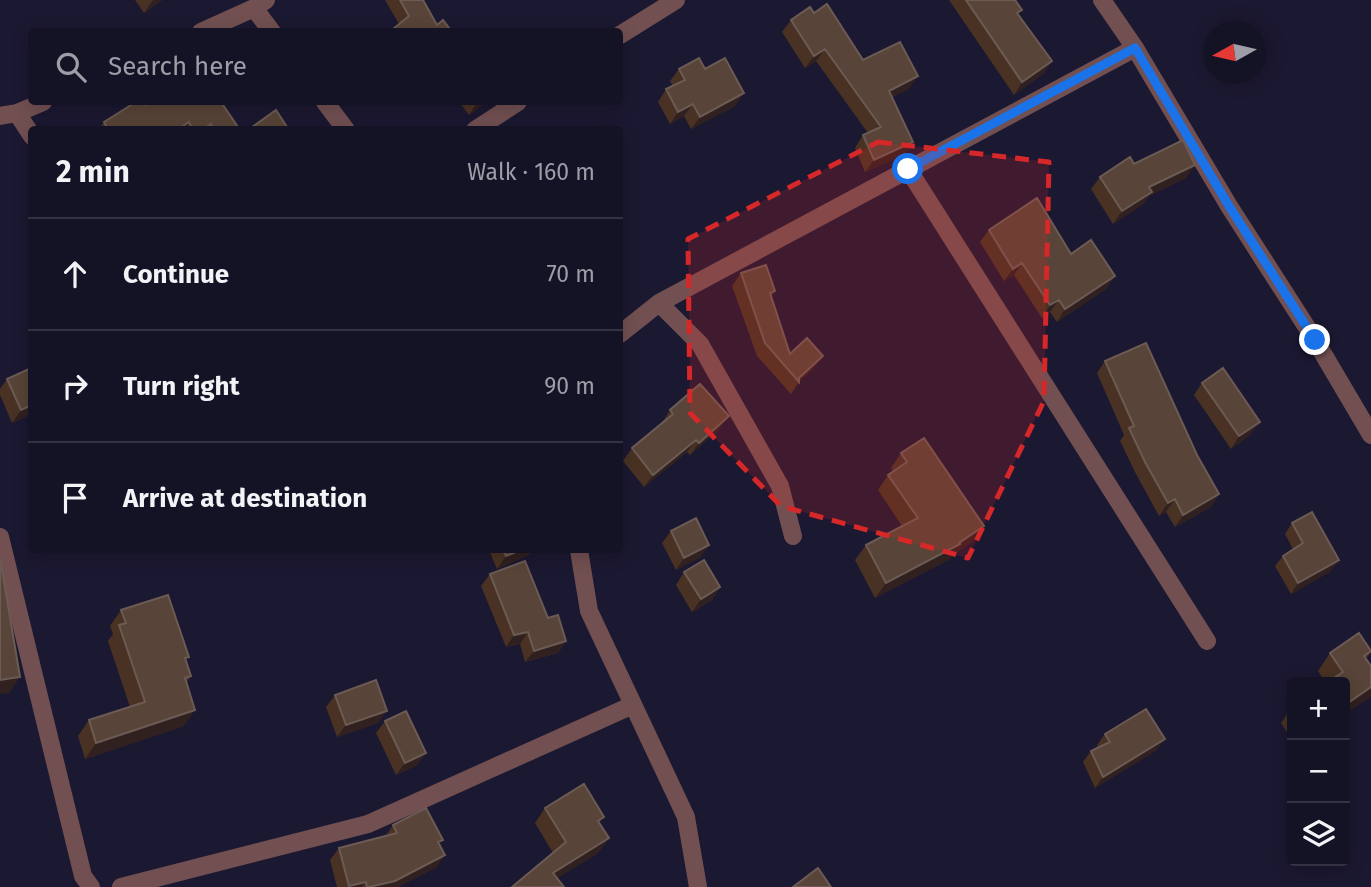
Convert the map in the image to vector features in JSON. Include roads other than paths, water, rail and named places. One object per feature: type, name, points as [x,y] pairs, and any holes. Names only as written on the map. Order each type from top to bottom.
[{"type":"street","points":[[623,33],[676,0]]},
{"type":"street","points":[[1102,0],[1135,48],[1371,435]]},
{"type":"street","points":[[209,28],[262,2],[271,28]]},
{"type":"street","points":[[623,332],[659,303],[1135,48]]},
{"type":"street","points":[[28,132],[9,114],[34,105]]},
{"type":"street","points":[[327,105],[343,126]]},
{"type":"street","points":[[481,126],[513,105]]},
{"type":"street","points":[[908,169],[1207,641]]},
{"type":"street","points":[[659,303],[700,344],[780,486],[793,536]]},
{"type":"street","points":[[0,537],[83,876],[91,887]]},
{"type":"street","points":[[579,553],[589,611],[686,817],[698,887]]},
{"type":"street","points":[[121,887],[368,824],[633,705]]}]
